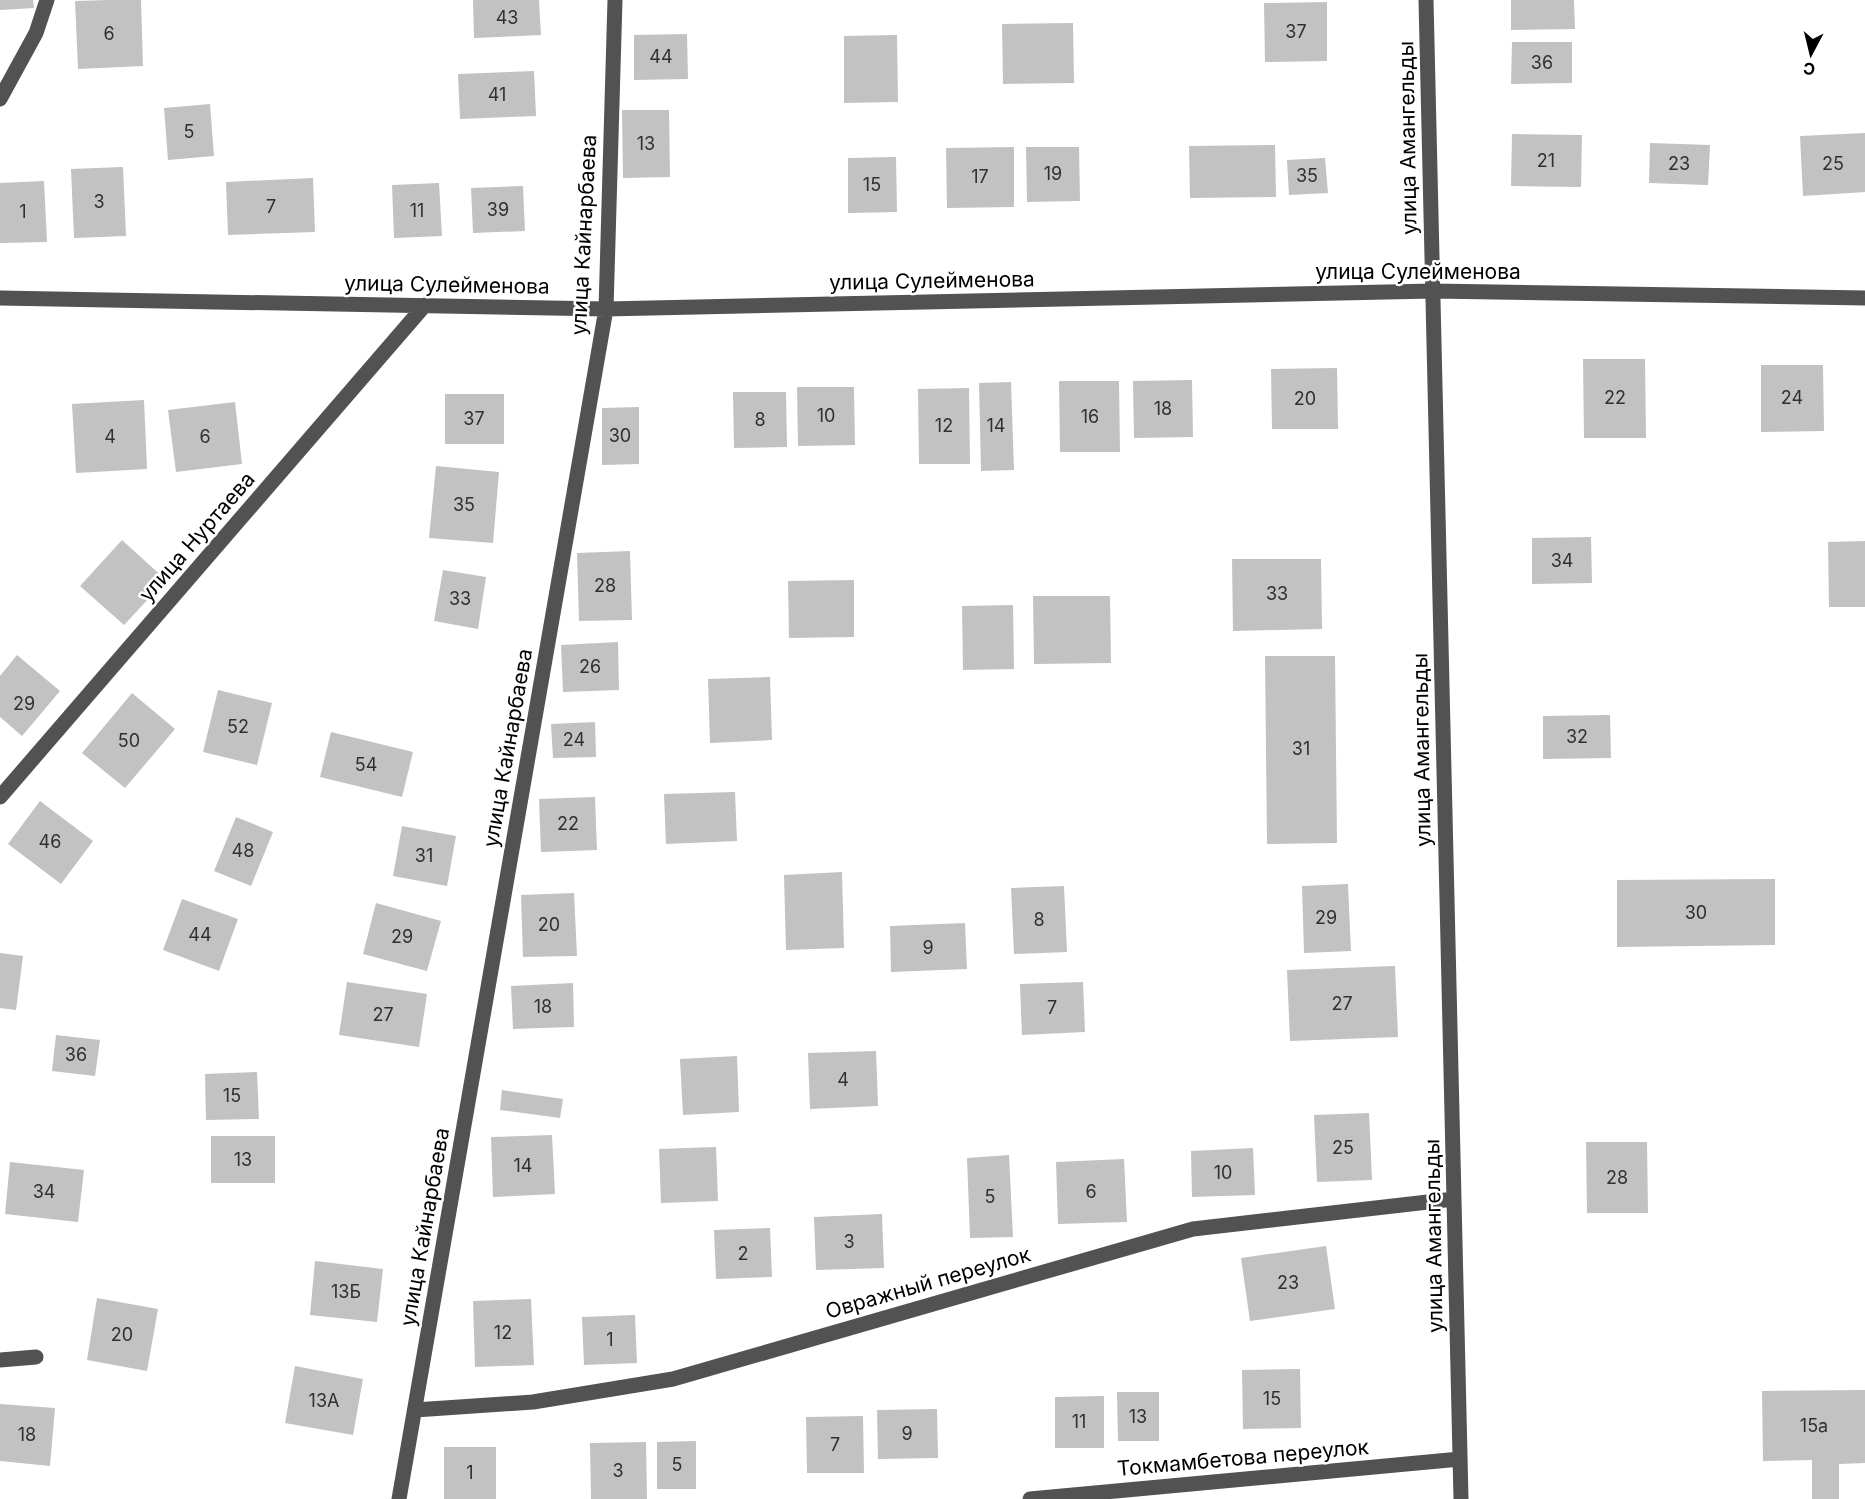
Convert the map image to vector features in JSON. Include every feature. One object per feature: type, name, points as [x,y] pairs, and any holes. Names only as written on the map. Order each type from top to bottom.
[{"type":"street","points":[[0,99],[36,33],[47,0]]},
{"type":"street","name":"улица Кайнарбаева","points":[[399,1499],[606,309],[615,0]]},
{"type":"street","name":"улица Амангельды","points":[[1426,0],[1461,1499]]},
{"type":"street","name":"улица Сулейменова","points":[[0,298],[606,309],[1433,291],[1865,298]]},
{"type":"street","name":"улица Нуртаева","points":[[0,797],[425,305]]},
{"type":"street","name":"Овражный переулок","points":[[415,1410],[533,1402],[673,1379],[1193,1228],[1454,1199]]},
{"type":"street","points":[[0,1360],[36,1357]]},
{"type":"street","name":"Токмамбетова переулок","points":[[1030,1499],[1460,1459]]},
{"type":"building","points":[[0,0],[33,0],[34,8],[0,10]]},
{"type":"building","points":[[141,0],[143,66],[78,69],[75,1]]},
{"type":"building","points":[[473,0],[539,0],[541,35],[474,38]]},
{"type":"building","points":[[1511,0],[1574,0],[1575,29],[1511,30]]},
{"type":"building","points":[[1327,2],[1327,61],[1265,62],[1264,3]]},
{"type":"building","points":[[1073,23],[1074,83],[1003,84],[1002,24]]},
{"type":"building","points":[[687,34],[688,79],[634,80],[634,35]]},
{"type":"building","points":[[897,35],[898,102],[844,103],[844,36]]},
{"type":"building","points":[[1512,42],[1572,42],[1572,83],[1511,84]]},
{"type":"building","points":[[534,71],[536,116],[460,119],[458,74]]},
{"type":"building","points":[[210,104],[214,156],[168,160],[164,108]]},
{"type":"building","points":[[622,110],[669,110],[670,177],[623,178]]},
{"type":"building","points":[[1865,133],[1865,192],[1803,196],[1800,136]]},
{"type":"building","points":[[1512,134],[1582,135],[1581,187],[1511,186]]},
{"type":"building","points":[[1650,143],[1710,145],[1708,185],[1649,183]]},
{"type":"building","points":[[1275,145],[1276,197],[1190,198],[1189,146]]},
{"type":"building","points":[[1014,147],[1014,207],[947,208],[946,148]]},
{"type":"building","points":[[1026,147],[1079,147],[1080,201],[1027,202]]},
{"type":"building","points":[[896,157],[897,212],[848,213],[848,158]]},
{"type":"building","points":[[1325,158],[1328,193],[1289,195],[1287,160]]},
{"type":"building","points":[[123,167],[126,236],[74,238],[71,169]]},
{"type":"building","points":[[313,178],[315,232],[228,235],[226,182]]},
{"type":"building","points":[[44,181],[47,242],[0,243],[0,183]]},
{"type":"building","points":[[439,183],[442,236],[394,238],[392,185]]},
{"type":"building","points":[[523,186],[525,231],[473,233],[471,188]]},
{"type":"building","points":[[1583,359],[1645,359],[1646,438],[1584,438]]},
{"type":"building","points":[[1761,365],[1823,365],[1824,431],[1761,432]]},
{"type":"building","points":[[1337,368],[1338,429],[1272,429],[1271,369]]},
{"type":"building","points":[[1192,380],[1193,437],[1134,438],[1133,381]]},
{"type":"building","points":[[1059,381],[1119,381],[1120,452],[1060,452]]},
{"type":"building","points":[[1011,382],[1014,470],[981,471],[979,383]]},
{"type":"building","points":[[797,387],[854,387],[855,445],[798,446]]},
{"type":"building","points":[[969,388],[970,464],[919,464],[918,389]]},
{"type":"building","points":[[733,392],[786,392],[787,447],[734,448]]},
{"type":"building","points":[[445,394],[504,394],[504,444],[445,444]]},
{"type":"building","points":[[144,400],[147,469],[76,473],[72,404]]},
{"type":"building","points":[[235,402],[242,464],[176,472],[168,410]]},
{"type":"building","points":[[639,407],[639,464],[602,465],[602,408]]},
{"type":"building","points":[[436,466],[499,472],[493,543],[429,538]]},
{"type":"building","points":[[1591,537],[1592,583],[1532,584],[1532,538]]},
{"type":"building","points":[[122,540],[166,580],[124,625],[80,586]]},
{"type":"building","points":[[1865,541],[1865,607],[1829,607],[1828,542]]},
{"type":"building","points":[[630,551],[632,620],[579,621],[577,553]]},
{"type":"building","points":[[1232,559],[1321,559],[1322,629],[1233,631]]},
{"type":"building","points":[[443,570],[486,577],[478,629],[434,621]]},
{"type":"building","points":[[854,580],[854,637],[789,638],[788,581]]},
{"type":"building","points":[[1033,596],[1110,596],[1111,663],[1034,664]]},
{"type":"building","points":[[1013,605],[1014,669],[963,670],[962,606]]},
{"type":"building","points":[[618,642],[619,690],[563,692],[561,645]]},
{"type":"building","points":[[17,655],[60,691],[22,736],[0,717],[0,676]]},
{"type":"building","points":[[1265,656],[1335,656],[1337,843],[1267,844]]},
{"type":"building","points":[[770,677],[772,740],[710,743],[708,679]]},
{"type":"building","points":[[218,690],[272,703],[257,765],[203,752]]},
{"type":"building","points":[[132,693],[175,729],[125,788],[82,753]]},
{"type":"building","points":[[1610,715],[1611,758],[1543,759],[1543,716]]},
{"type":"building","points":[[595,722],[596,757],[553,758],[551,724]]},
{"type":"building","points":[[331,732],[413,752],[402,797],[320,777]]},
{"type":"building","points":[[735,792],[737,841],[666,844],[664,794]]},
{"type":"building","points":[[595,797],[597,850],[541,852],[539,799]]},
{"type":"building","points":[[40,801],[93,841],[61,884],[8,844]]},
{"type":"building","points":[[236,817],[273,832],[251,886],[214,871]]},
{"type":"building","points":[[402,826],[456,836],[447,886],[393,876]]},
{"type":"building","points":[[842,872],[844,948],[786,950],[784,875]]},
{"type":"building","points":[[1775,879],[1775,945],[1617,947],[1617,880]]},
{"type":"building","points":[[1348,884],[1351,951],[1304,953],[1302,886]]},
{"type":"building","points":[[1064,886],[1067,952],[1014,954],[1011,888]]},
{"type":"building","points":[[574,893],[577,956],[523,957],[521,895]]},
{"type":"building","points":[[182,899],[238,919],[219,971],[163,950]]},
{"type":"building","points":[[376,903],[441,921],[427,971],[363,954]]},
{"type":"building","points":[[965,923],[967,969],[891,972],[890,926]]},
{"type":"building","points":[[0,953],[23,956],[16,1010],[0,1008]]},
{"type":"building","points":[[1395,966],[1398,1037],[1290,1041],[1287,970]]},
{"type":"building","points":[[347,982],[427,994],[419,1047],[339,1035]]},
{"type":"building","points":[[1083,982],[1085,1032],[1022,1035],[1020,984]]},
{"type":"building","points":[[573,983],[574,1027],[513,1029],[511,986]]},
{"type":"building","points":[[56,1035],[100,1040],[95,1076],[52,1071]]},
{"type":"building","points":[[876,1051],[878,1106],[810,1109],[808,1053]]},
{"type":"building","points":[[737,1056],[739,1112],[683,1115],[680,1059]]},
{"type":"building","points":[[257,1072],[259,1119],[206,1120],[205,1074]]},
{"type":"building","points":[[502,1090],[563,1099],[560,1118],[500,1110]]},
{"type":"building","points":[[1369,1113],[1372,1180],[1317,1182],[1314,1115]]},
{"type":"building","points":[[552,1135],[555,1194],[493,1197],[491,1137]]},
{"type":"building","points":[[211,1136],[275,1136],[275,1183],[211,1183]]},
{"type":"building","points":[[1586,1142],[1647,1142],[1648,1213],[1587,1213]]},
{"type":"building","points":[[716,1147],[718,1201],[661,1203],[659,1149]]},
{"type":"building","points":[[1253,1148],[1255,1195],[1192,1197],[1191,1151]]},
{"type":"building","points":[[1009,1155],[1013,1237],[970,1238],[967,1158]]},
{"type":"building","points":[[1124,1159],[1127,1222],[1058,1224],[1056,1162]]},
{"type":"building","points":[[10,1162],[84,1170],[78,1222],[5,1214]]},
{"type":"building","points":[[882,1214],[884,1268],[816,1270],[814,1217]]},
{"type":"building","points":[[770,1228],[772,1277],[716,1279],[714,1230]]},
{"type":"building","points":[[1326,1246],[1335,1309],[1250,1321],[1241,1258]]},
{"type":"building","points":[[315,1261],[383,1269],[377,1322],[310,1315]]},
{"type":"building","points":[[97,1298],[158,1309],[147,1371],[87,1360]]},
{"type":"building","points":[[531,1299],[534,1365],[475,1367],[473,1301]]},
{"type":"building","points":[[635,1315],[637,1363],[584,1365],[582,1317]]},
{"type":"building","points":[[295,1366],[363,1379],[353,1435],[285,1423]]},
{"type":"building","points":[[1300,1369],[1301,1428],[1243,1429],[1242,1370]]},
{"type":"building","points":[[1865,1390],[1865,1463],[1839,1464],[1839,1499],[1812,1499],[1812,1460],[1763,1461],[1762,1391]]},
{"type":"building","points":[[1117,1392],[1159,1392],[1159,1441],[1118,1441]]},
{"type":"building","points":[[1104,1396],[1104,1448],[1055,1448],[1055,1397]]},
{"type":"building","points":[[0,1404],[55,1408],[50,1466],[0,1461]]},
{"type":"building","points":[[937,1409],[938,1458],[878,1459],[877,1410]]},
{"type":"building","points":[[863,1416],[864,1473],[807,1473],[806,1417]]},
{"type":"building","points":[[696,1441],[696,1489],[657,1489],[657,1442]]},
{"type":"building","points":[[646,1442],[647,1499],[591,1499],[590,1443]]},
{"type":"building","points":[[444,1447],[496,1447],[496,1499],[444,1499]]}]
